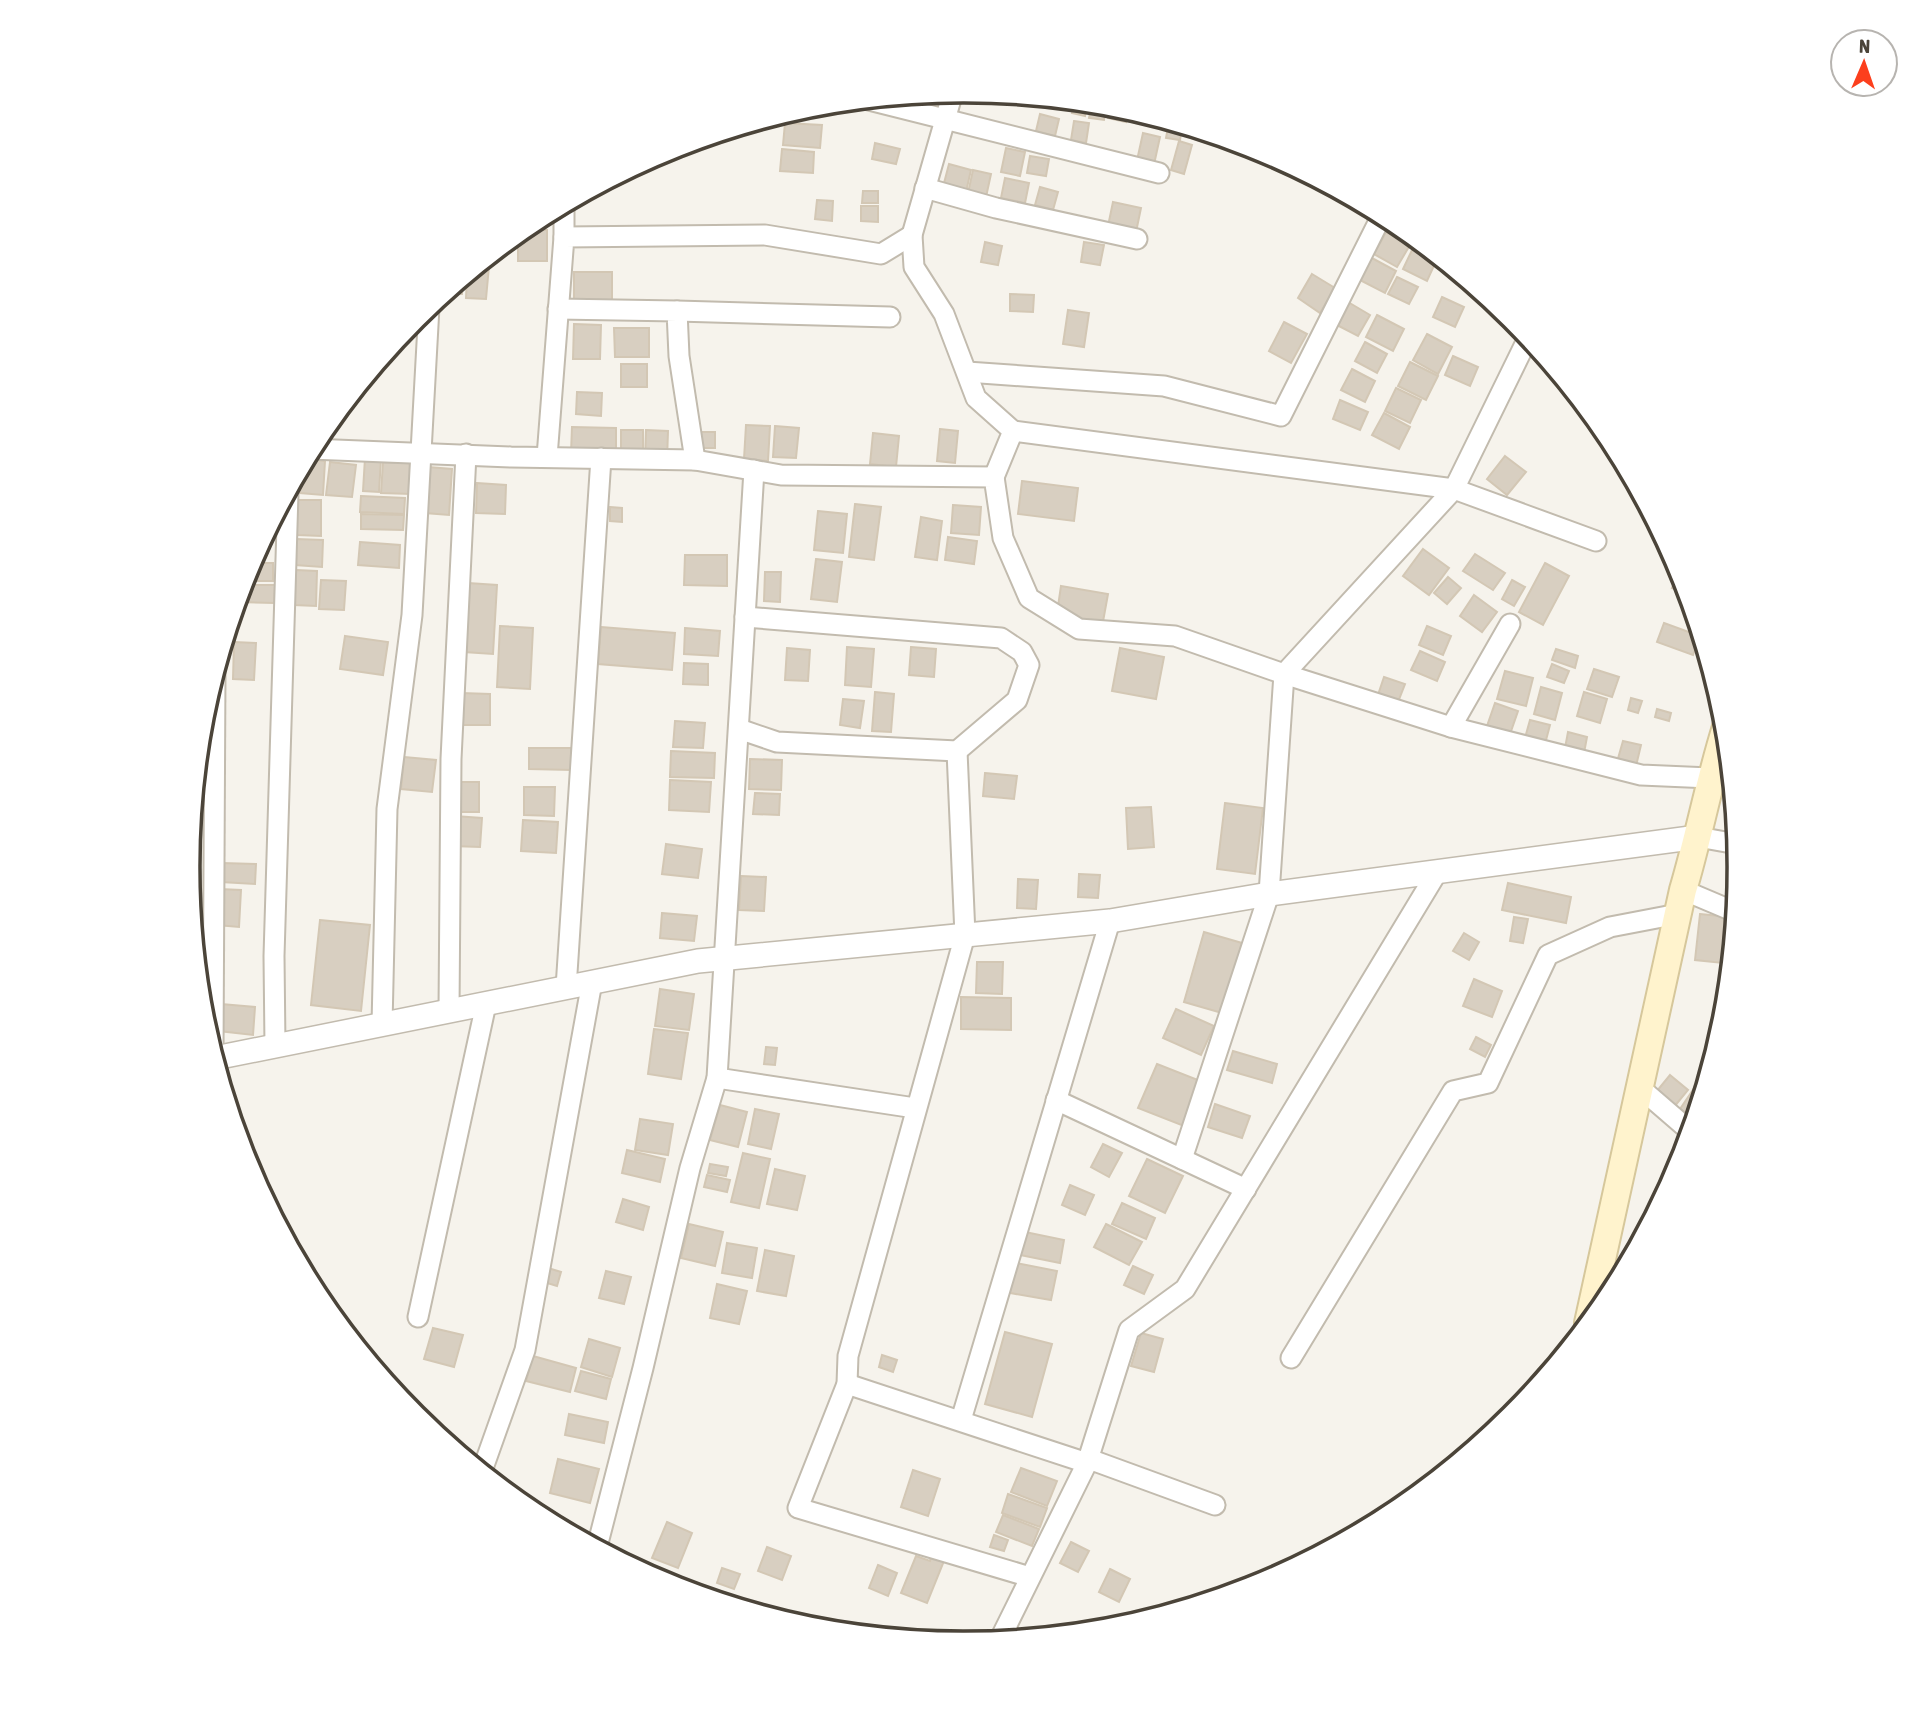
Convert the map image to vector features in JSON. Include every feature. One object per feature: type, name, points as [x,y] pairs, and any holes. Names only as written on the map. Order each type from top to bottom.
[{"type":"main road","points":[[1593,1299],[1683,893],[1718,751]]},
{"type":"street","points":[[950,104],[912,235],[914,267],[944,314],[976,398],[1013,431],[1454,489],[1596,541]]},
{"type":"street","points":[[895,107],[1159,173]]},
{"type":"street","points":[[925,188],[996,208],[1137,239]]},
{"type":"street","points":[[547,457],[564,217]]},
{"type":"street","points":[[967,372],[1164,386],[1281,416],[1377,225]]},
{"type":"street","points":[[564,237],[765,235],[881,254],[912,235]]},
{"type":"street","points":[[558,309],[890,317]]},
{"type":"street","points":[[677,312],[679,356],[695,460]]},
{"type":"street","points":[[382,1025],[387,809],[412,615],[428,322]]},
{"type":"street","points":[[1181,1159],[1269,894],[1284,674],[1454,489],[1523,347]]},
{"type":"street","points":[[1013,431],[994,477],[1003,538],[1030,598],[1079,629],[1175,636],[1451,727],[1641,775],[1710,778]]},
{"type":"street","points":[[324,449],[695,460],[781,475],[994,477]]},
{"type":"street","points":[[449,1011],[451,759],[466,454]]},
{"type":"street","points":[[566,988],[601,458]]},
{"type":"street","points":[[599,1538],[690,1168],[717,1078],[754,470]]},
{"type":"street","points":[[275,1046],[274,956],[287,513]]},
{"type":"street","points":[[738,729],[777,742],[957,751],[1017,700],[1029,665],[1022,652],[1001,638],[745,617]]},
{"type":"street","points":[[1451,727],[1510,624]]},
{"type":"street","points":[[213,1011],[215,715]]},
{"type":"street","points":[[957,751],[965,935],[848,1356],[847,1384],[798,1508],[1030,1577]]},
{"type":"street","points":[[224,1056],[698,961],[1110,921],[1269,894],[1436,874],[1698,837],[1727,842]]},
{"type":"street","points":[[1643,845],[1663,850],[1678,858],[1683,893]]},
{"type":"street","points":[[1005,1629],[1088,1461],[1129,1331],[1185,1289],[1436,874]]},
{"type":"street","points":[[1291,1358],[1454,1091],[1488,1083],[1548,955],[1683,893],[1726,909]]},
{"type":"street","points":[[961,1420],[1110,921]]},
{"type":"street","points":[[485,1462],[525,1350],[592,982]]},
{"type":"street","points":[[418,1317],[486,1004]]},
{"type":"street","points":[[717,1078],[915,1108]]},
{"type":"street","points":[[1639,1087],[1682,1124]]},
{"type":"street","points":[[1056,1100],[1247,1189]]},
{"type":"street","points":[[847,1384],[1088,1461],[1215,1505]]},
{"type":"building","points":[[1040,114],[1059,119],[1055,136],[1036,131]]},
{"type":"building","points":[[1090,114],[1104,117],[1104,120],[1089,118]]},
{"type":"building","points":[[1074,121],[1089,123],[1086,143],[1071,140]]},
{"type":"building","points":[[785,125],[822,125],[820,148],[783,145]]},
{"type":"building","points":[[1167,131],[1181,135],[1180,140],[1166,138]]},
{"type":"building","points":[[1143,133],[1160,137],[1153,169],[1136,165]]},
{"type":"building","points":[[1179,141],[1192,145],[1184,174],[1171,170]]},
{"type":"building","points":[[875,143],[900,149],[896,164],[872,159]]},
{"type":"building","points":[[1006,148],[1025,152],[1020,176],[1001,172]]},
{"type":"building","points":[[782,149],[814,152],[813,173],[780,171]]},
{"type":"building","points":[[1030,156],[1049,159],[1046,176],[1027,173]]},
{"type":"building","points":[[949,164],[971,170],[966,192],[943,187]]},
{"type":"building","points":[[973,170],[991,174],[986,197],[968,193]]},
{"type":"building","points":[[1005,178],[1029,183],[1025,203],[1001,198]]},
{"type":"building","points":[[1040,187],[1058,192],[1053,210],[1035,205]]},
{"type":"building","points":[[863,191],[878,191],[878,203],[862,203]]},
{"type":"building","points":[[817,200],[833,201],[832,221],[815,219]]},
{"type":"building","points":[[1113,202],[1141,208],[1136,232],[1108,226]]},
{"type":"building","points":[[861,206],[878,206],[878,222],[861,221]]},
{"type":"building","points":[[542,230],[547,230],[547,261],[518,261],[518,247]]},
{"type":"building","points":[[1386,232],[1409,247],[1397,267],[1374,254]]},
{"type":"building","points":[[985,242],[1002,246],[998,265],[981,262]]},
{"type":"building","points":[[1084,242],[1104,245],[1100,265],[1081,262]]},
{"type":"building","points":[[1412,250],[1434,266],[1427,281],[1403,269]]},
{"type":"building","points":[[1370,257],[1396,271],[1385,293],[1358,279]]},
{"type":"building","points":[[489,269],[486,299],[466,298],[466,288]]},
{"type":"building","points":[[574,272],[612,272],[612,300],[574,300]]},
{"type":"building","points":[[1312,274],[1335,288],[1320,313],[1298,298]]},
{"type":"building","points":[[1397,277],[1418,287],[1409,304],[1388,294]]},
{"type":"building","points":[[1010,294],[1034,295],[1033,312],[1010,311]]},
{"type":"building","points":[[1442,297],[1464,307],[1455,327],[1433,317]]},
{"type":"building","points":[[1348,302],[1370,315],[1358,336],[1335,324]]},
{"type":"building","points":[[1068,310],[1089,313],[1084,347],[1063,344]]},
{"type":"building","points":[[1377,315],[1404,329],[1393,351],[1366,337]]},
{"type":"building","points":[[1284,322],[1307,334],[1291,363],[1269,351]]},
{"type":"building","points":[[574,324],[601,325],[600,359],[573,359]]},
{"type":"building","points":[[614,328],[649,328],[649,357],[615,357]]},
{"type":"building","points":[[1427,334],[1452,347],[1438,374],[1413,360]]},
{"type":"building","points":[[1365,342],[1387,354],[1377,373],[1355,361]]},
{"type":"building","points":[[1453,356],[1478,367],[1470,386],[1445,375]]},
{"type":"building","points":[[1410,362],[1438,376],[1426,400],[1398,386]]},
{"type":"building","points":[[621,364],[647,364],[647,387],[621,387]]},
{"type":"building","points":[[1352,369],[1375,381],[1365,402],[1341,390]]},
{"type":"building","points":[[1396,388],[1421,400],[1410,423],[1385,411]]},
{"type":"building","points":[[577,392],[602,393],[601,416],[576,414]]},
{"type":"building","points":[[1340,400],[1368,412],[1360,430],[1333,419]]},
{"type":"building","points":[[1384,413],[1410,427],[1399,449],[1372,435]]},
{"type":"building","points":[[746,425],[770,426],[768,461],[744,459]]},
{"type":"building","points":[[775,426],[799,428],[796,458],[773,457]]},
{"type":"building","points":[[572,427],[616,428],[616,454],[571,453]]},
{"type":"building","points":[[940,429],[958,431],[955,463],[937,461]]},
{"type":"building","points":[[621,430],[643,430],[643,463],[621,462]]},
{"type":"building","points":[[646,430],[668,431],[667,461],[645,460]]},
{"type":"building","points":[[698,432],[715,432],[715,448],[699,448]]},
{"type":"building","points":[[873,433],[899,436],[896,467],[870,464]]},
{"type":"building","points":[[1505,456],[1526,472],[1507,495],[1487,479]]},
{"type":"building","points":[[365,458],[381,459],[379,492],[363,491]]},
{"type":"building","points":[[317,460],[325,461],[323,495],[300,493]]},
{"type":"building","points":[[330,462],[356,465],[352,497],[326,495]]},
{"type":"building","points":[[383,462],[412,463],[411,494],[381,493]]},
{"type":"building","points":[[428,467],[452,469],[449,515],[425,513]]},
{"type":"building","points":[[1022,481],[1078,488],[1074,521],[1018,514]]},
{"type":"building","points":[[477,483],[506,485],[505,514],[476,513]]},
{"type":"building","points":[[361,496],[405,498],[404,514],[360,512]]},
{"type":"building","points":[[297,500],[321,500],[321,536],[297,535]]},
{"type":"building","points":[[855,504],[881,507],[874,560],[849,557]]},
{"type":"building","points":[[953,505],[981,507],[979,535],[951,533]]},
{"type":"building","points":[[610,507],[622,508],[622,522],[610,521]]},
{"type":"building","points":[[818,511],[847,514],[843,553],[814,550]]},
{"type":"building","points":[[361,514],[404,515],[403,530],[361,529]]},
{"type":"building","points":[[921,517],[942,521],[937,560],[915,557]]},
{"type":"building","points":[[948,537],[977,541],[974,564],[945,560]]},
{"type":"building","points":[[296,539],[323,540],[322,567],[295,565]]},
{"type":"building","points":[[360,542],[400,545],[399,568],[358,565]]},
{"type":"building","points":[[1423,549],[1449,568],[1429,595],[1403,576]]},
{"type":"building","points":[[1475,554],[1505,573],[1493,590],[1463,571]]},
{"type":"building","points":[[685,555],[727,555],[727,586],[684,585]]},
{"type":"building","points":[[816,559],[842,562],[837,602],[811,599]]},
{"type":"building","points":[[263,563],[273,563],[273,581],[256,581]]},
{"type":"building","points":[[1545,563],[1569,576],[1543,625],[1519,612]]},
{"type":"building","points":[[296,570],[317,571],[316,606],[294,605]]},
{"type":"building","points":[[765,572],[781,572],[780,602],[764,601]]},
{"type":"building","points":[[1448,577],[1461,588],[1447,604],[1434,593]]},
{"type":"building","points":[[321,580],[346,581],[344,610],[319,609]]},
{"type":"building","points":[[1512,580],[1525,587],[1514,606],[1502,599]]},
{"type":"building","points":[[468,583],[497,585],[493,654],[464,652]]},
{"type":"building","points":[[254,585],[275,585],[274,603],[248,602]]},
{"type":"building","points":[[1061,586],[1108,594],[1102,627],[1056,620]]},
{"type":"building","points":[[1474,595],[1497,612],[1482,632],[1460,616]]},
{"type":"building","points":[[1664,623],[1690,632],[1695,649],[1693,655],[1657,642]]},
{"type":"building","points":[[500,626],[533,628],[530,689],[497,687]]},
{"type":"building","points":[[1427,626],[1451,636],[1443,655],[1419,645]]},
{"type":"building","points":[[601,627],[675,633],[672,670],[598,664]]},
{"type":"building","points":[[685,628],[720,631],[718,656],[684,654]]},
{"type":"building","points":[[345,636],[388,642],[383,675],[340,669]]},
{"type":"building","points":[[234,642],[256,643],[254,680],[233,679]]},
{"type":"building","points":[[847,647],[874,649],[871,687],[845,685]]},
{"type":"building","points":[[911,647],[936,649],[934,677],[909,675]]},
{"type":"building","points":[[787,648],[810,650],[808,681],[785,680]]},
{"type":"building","points":[[1120,648],[1164,657],[1156,699],[1112,691]]},
{"type":"building","points":[[1556,649],[1578,656],[1575,668],[1552,660]]},
{"type":"building","points":[[1420,651],[1445,662],[1437,681],[1411,670]]},
{"type":"building","points":[[684,663],[708,664],[708,685],[683,684]]},
{"type":"building","points":[[1552,664],[1569,671],[1564,683],[1547,677]]},
{"type":"building","points":[[1594,669],[1619,677],[1612,697],[1587,689]]},
{"type":"building","points":[[1505,671],[1533,678],[1526,706],[1497,699]]},
{"type":"building","points":[[1384,677],[1405,684],[1398,702],[1378,695]]},
{"type":"building","points":[[1541,687],[1562,693],[1555,720],[1534,714]]},
{"type":"building","points":[[875,692],[894,694],[891,732],[872,731]]},
{"type":"building","points":[[1584,692],[1607,699],[1600,723],[1577,716]]},
{"type":"building","points":[[461,693],[490,694],[490,725],[460,725]]},
{"type":"building","points":[[1631,698],[1642,701],[1638,713],[1628,710]]},
{"type":"building","points":[[843,699],[864,701],[860,728],[840,725]]},
{"type":"building","points":[[1495,703],[1518,711],[1509,737],[1486,729]]},
{"type":"building","points":[[1657,709],[1671,713],[1669,721],[1655,717]]},
{"type":"building","points":[[1530,720],[1550,725],[1545,744],[1525,738]]},
{"type":"building","points":[[675,721],[705,723],[703,748],[673,747]]},
{"type":"building","points":[[1568,732],[1587,737],[1584,753],[1565,748]]},
{"type":"building","points":[[1623,741],[1641,745],[1636,766],[1617,762]]},
{"type":"building","points":[[529,748],[571,748],[571,770],[529,769]]},
{"type":"building","points":[[671,751],[715,753],[714,778],[670,777]]},
{"type":"building","points":[[404,757],[436,760],[432,792],[401,789]]},
{"type":"building","points":[[750,759],[782,760],[781,790],[749,789]]},
{"type":"building","points":[[985,773],[1017,776],[1014,799],[983,796]]},
{"type":"building","points":[[670,780],[711,782],[709,812],[669,810]]},
{"type":"building","points":[[458,782],[479,782],[479,812],[458,812]]},
{"type":"building","points":[[524,787],[555,787],[554,816],[524,815]]},
{"type":"building","points":[[755,793],[780,794],[779,815],[753,814]]},
{"type":"building","points":[[1225,803],[1263,808],[1255,874],[1217,869]]},
{"type":"building","points":[[1151,807],[1154,847],[1128,849],[1126,808]]},
{"type":"building","points":[[454,816],[482,818],[480,847],[452,846]]},
{"type":"building","points":[[523,820],[558,822],[556,853],[521,851]]},
{"type":"building","points":[[666,844],[702,849],[698,878],[662,874]]},
{"type":"building","points":[[222,863],[256,864],[255,884],[221,882]]},
{"type":"building","points":[[1079,874],[1100,875],[1098,898],[1078,897]]},
{"type":"building","points":[[741,876],[766,877],[764,911],[739,910]]},
{"type":"building","points":[[1018,879],[1038,880],[1036,909],[1017,908]]},
{"type":"building","points":[[1508,883],[1571,897],[1566,923],[1502,910]]},
{"type":"building","points":[[219,889],[241,890],[239,927],[217,925]]},
{"type":"building","points":[[662,913],[697,916],[694,941],[660,938]]},
{"type":"building","points":[[1700,914],[1726,917],[1721,963],[1695,960]]},
{"type":"building","points":[[1514,917],[1528,919],[1523,943],[1510,941]]},
{"type":"building","points":[[320,920],[370,925],[361,1011],[311,1005]]},
{"type":"building","points":[[1204,932],[1242,943],[1222,1013],[1184,1002]]},
{"type":"building","points":[[1464,933],[1479,942],[1469,960],[1453,951]]},
{"type":"building","points":[[977,962],[1003,962],[1002,994],[976,993]]},
{"type":"building","points":[[1474,979],[1502,991],[1492,1017],[1463,1006]]},
{"type":"building","points":[[660,989],[694,994],[689,1030],[655,1026]]},
{"type":"building","points":[[961,997],[1011,998],[1011,1030],[961,1029]]},
{"type":"building","points":[[221,1004],[255,1007],[253,1035],[219,1031]]},
{"type":"building","points":[[1176,1009],[1214,1026],[1201,1055],[1163,1038]]},
{"type":"building","points":[[654,1029],[688,1033],[681,1079],[648,1074]]},
{"type":"building","points":[[1476,1037],[1491,1045],[1485,1057],[1470,1049]]},
{"type":"building","points":[[766,1047],[777,1048],[775,1065],[764,1064]]},
{"type":"building","points":[[1233,1051],[1277,1064],[1272,1083],[1227,1070]]},
{"type":"building","points":[[1157,1064],[1203,1082],[1184,1126],[1138,1108]]},
{"type":"building","points":[[1670,1075],[1688,1090],[1674,1107],[1656,1092]]},
{"type":"building","points":[[1694,1088],[1686,1114],[1680,1109]]},
{"type":"building","points":[[1215,1104],[1250,1116],[1242,1138],[1208,1127]]},
{"type":"building","points":[[720,1105],[747,1112],[738,1147],[710,1140]]},
{"type":"building","points":[[755,1109],[779,1114],[771,1149],[748,1144]]},
{"type":"building","points":[[640,1119],[673,1124],[668,1155],[635,1150]]},
{"type":"building","points":[[1103,1144],[1122,1153],[1109,1177],[1091,1167]]},
{"type":"building","points":[[627,1150],[665,1159],[660,1182],[622,1173]]},
{"type":"building","points":[[743,1153],[770,1159],[759,1208],[731,1202]]},
{"type":"building","points":[[1147,1159],[1183,1176],[1165,1213],[1129,1196]]},
{"type":"building","points":[[710,1164],[728,1167],[726,1176],[708,1173]]},
{"type":"building","points":[[775,1169],[805,1176],[797,1210],[767,1204]]},
{"type":"building","points":[[707,1175],[730,1180],[727,1192],[704,1187]]},
{"type":"building","points":[[1070,1185],[1094,1195],[1085,1215],[1062,1205]]},
{"type":"building","points":[[623,1199],[649,1207],[643,1230],[616,1222]]},
{"type":"building","points":[[1122,1203],[1155,1218],[1146,1239],[1112,1224]]},
{"type":"building","points":[[689,1224],[723,1232],[715,1266],[681,1258]]},
{"type":"building","points":[[1106,1224],[1142,1242],[1129,1265],[1094,1247]]},
{"type":"building","points":[[1025,1232],[1064,1240],[1060,1263],[1020,1255]]},
{"type":"building","points":[[727,1243],[757,1248],[752,1278],[722,1273]]},
{"type":"building","points":[[765,1250],[794,1256],[786,1296],[757,1291]]},
{"type":"building","points":[[1016,1263],[1057,1271],[1051,1300],[1010,1293]]},
{"type":"building","points":[[1133,1266],[1153,1275],[1144,1294],[1124,1285]]},
{"type":"building","points":[[548,1268],[561,1272],[557,1286],[544,1282]]},
{"type":"building","points":[[606,1271],[631,1277],[624,1304],[599,1298]]},
{"type":"building","points":[[717,1284],[747,1291],[739,1324],[710,1318]]},
{"type":"building","points":[[433,1328],[463,1335],[454,1367],[424,1359]]},
{"type":"building","points":[[1005,1332],[1052,1344],[1032,1417],[985,1404]]},
{"type":"building","points":[[1141,1333],[1163,1339],[1154,1372],[1131,1366]]},
{"type":"building","points":[[589,1339],[620,1348],[612,1377],[581,1367]]},
{"type":"building","points":[[882,1355],[897,1360],[893,1372],[879,1367]]},
{"type":"building","points":[[533,1356],[576,1368],[570,1392],[526,1381]]},
{"type":"building","points":[[581,1371],[611,1379],[606,1399],[575,1391]]},
{"type":"building","points":[[569,1414],[608,1422],[604,1443],[565,1435]]},
{"type":"building","points":[[558,1459],[599,1469],[590,1503],[550,1493]]},
{"type":"building","points":[[1021,1468],[1057,1481],[1047,1506],[1011,1492]]},
{"type":"building","points":[[913,1470],[940,1479],[928,1516],[901,1507]]},
{"type":"building","points":[[1008,1494],[1047,1508],[1040,1527],[1002,1513]]},
{"type":"building","points":[[1003,1515],[1039,1529],[1032,1546],[996,1532]]},
{"type":"building","points":[[667,1522],[692,1533],[678,1568],[652,1558]]},
{"type":"building","points":[[994,1535],[1008,1540],[1004,1551],[990,1547]]},
{"type":"building","points":[[1071,1542],[1089,1551],[1078,1572],[1060,1563]]},
{"type":"building","points":[[767,1547],[791,1556],[782,1580],[758,1571]]},
{"type":"building","points":[[916,1556],[930,1561],[931,1557],[944,1561],[927,1603],[901,1593]]},
{"type":"building","points":[[878,1565],[897,1573],[888,1596],[869,1588]]},
{"type":"building","points":[[722,1568],[740,1574],[734,1589],[717,1583]]},
{"type":"building","points":[[1110,1569],[1130,1579],[1119,1602],[1099,1592]]}]
